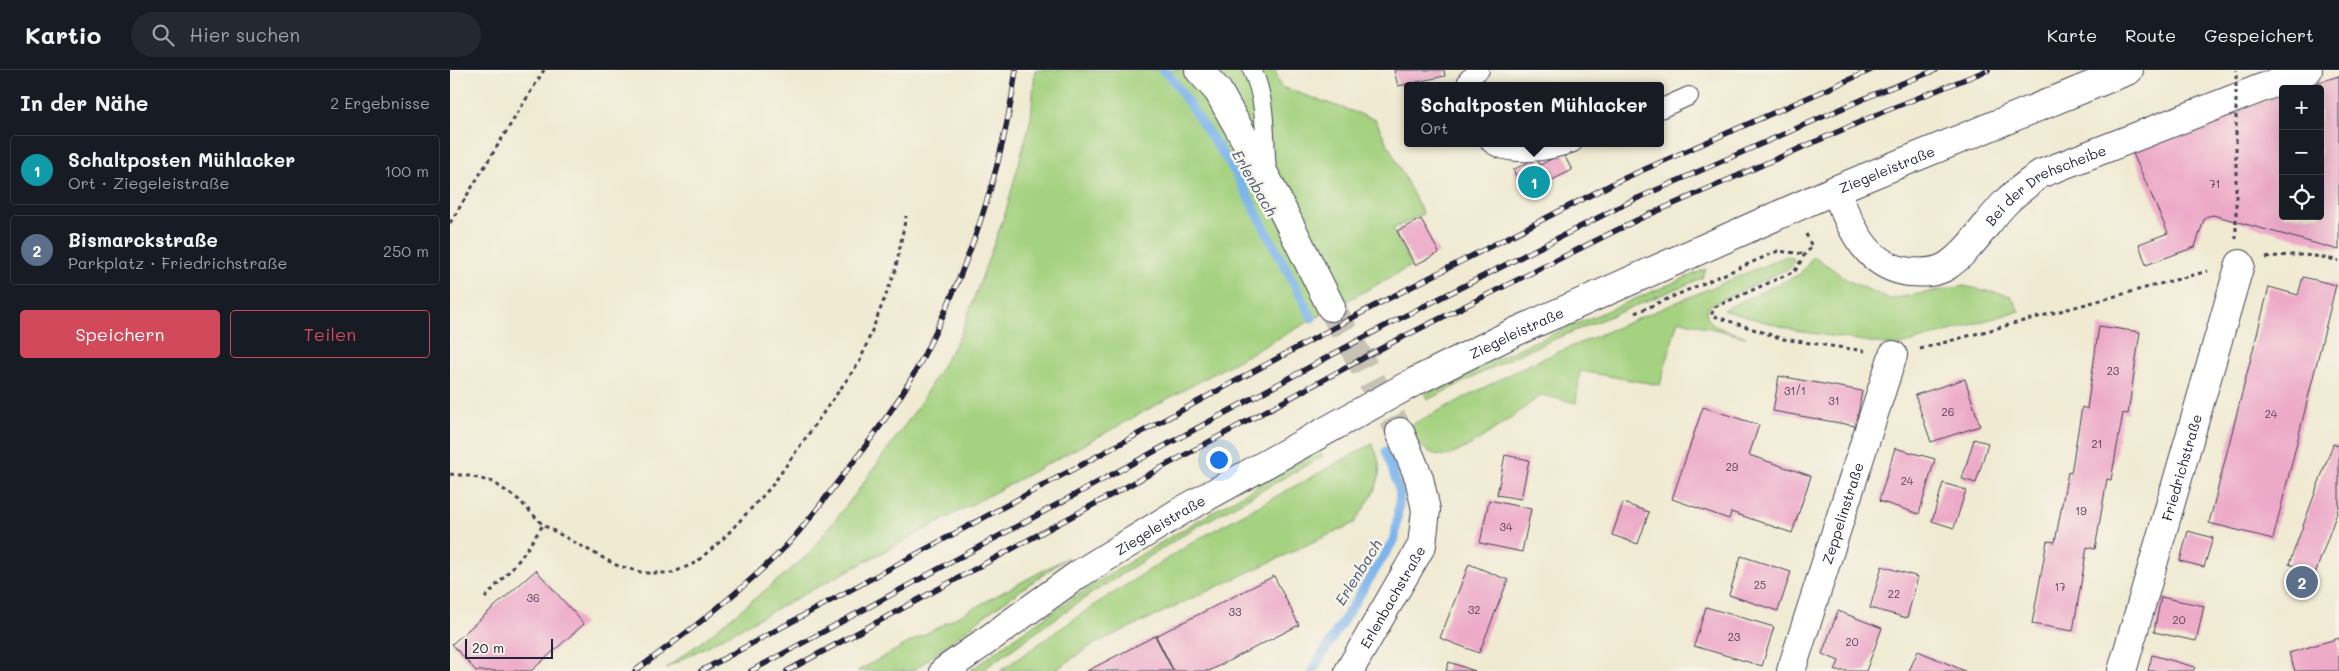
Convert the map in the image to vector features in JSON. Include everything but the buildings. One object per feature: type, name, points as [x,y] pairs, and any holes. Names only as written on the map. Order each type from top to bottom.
[{"type":"street","points":[[1199,70],[1218,91],[1268,179],[1331,307]]},
{"type":"street","name":"Ziegeleistraße","points":[[944,671],[1079,574],[1181,511],[1414,382],[1515,332],[1835,190],[2129,70]]},
{"type":"street","name":"Bei der Drehscheibe","points":[[1835,190],[1855,233],[1875,260],[1898,271],[1925,274],[1946,267],[1959,256],[2007,200],[2040,174],[2308,70]]},
{"type":"street","name":"Friedrichstraße","points":[[2122,671],[2238,252]]},
{"type":"street","name":"Zeppelinstraße","points":[[1791,671],[1893,355]]},
{"type":"street","name":"Erlenbachstraße","points":[[1349,671],[1422,545],[1426,510],[1420,478],[1400,432]]},
{"type":"lane","points":[[1252,70],[1256,77],[1261,103],[1268,179]]},
{"type":"lane","points":[[1466,82],[1480,70]]},
{"type":"lane","points":[[1664,107],[1689,96]]},
{"type":"lane","points":[[1498,147],[1520,153],[1562,147]]},
{"type":"path","points":[[450,223],[544,70]]},
{"type":"path","points":[[2236,70],[2238,252]]},
{"type":"path","points":[[1795,208],[1812,247],[1805,254],[1796,271],[1715,307],[1711,315],[1783,339],[1893,355],[1938,346],[2238,252],[2322,256],[2339,261]]},
{"type":"path","points":[[450,474],[469,476],[493,482],[519,500],[543,525],[616,566],[644,573],[672,573],[695,562],[722,540],[771,487],[860,361],[895,272],[906,216]]},
{"type":"path","points":[[485,598],[520,559],[543,525]]},
{"type":"green space","points":[[1035,70],[1275,70],[1281,87],[1375,119],[1423,214],[1393,229],[1411,266],[1083,445],[666,668],[705,639],[806,557],[857,492],[917,408],[961,334],[1006,211],[1031,118]]},
{"type":"green space","points":[[1787,256],[1793,258],[1794,262],[1790,268],[1709,306],[1706,312],[1707,318],[1725,330],[1746,337],[1678,320],[1660,385],[1580,371],[1576,403],[1542,395],[1482,438],[1448,455],[1435,454],[1423,448],[1405,428],[1530,364]]},
{"type":"green space","points":[[1814,256],[1849,281],[1890,299],[1964,286],[2011,296],[2019,311],[1897,346],[1797,331],[1723,310],[1800,274]]},
{"type":"green space","points":[[1706,269],[1702,278],[1524,352],[1427,400],[1425,394],[1522,347]]},
{"type":"green space","points":[[1372,444],[1377,455],[1379,476],[1372,495],[1354,523],[1092,645],[1054,671],[1000,671],[1096,604],[1198,539]]},
{"type":"green space","points":[[1319,451],[1323,456],[1191,530],[1089,595],[981,671],[970,671],[1097,582],[1229,502]]},
{"type":"green space","points":[[1068,557],[991,611],[913,671],[857,671]]},
{"type":"waterway","name":"Erlenbach","points":[[1162,70],[1171,77],[1235,172],[1312,318]]},
{"type":"waterway","name":"Erlenbach","points":[[1312,671],[1395,538],[1400,493],[1386,451]]},
{"type":"tunnel","points":[[1331,307],[1400,432]]},
{"type":"railway","points":[[635,671],[725,602],[784,548],[859,455],[901,395],[920,363],[953,293],[980,221],[1002,146],[1016,70]]},
{"type":"railway","points":[[701,671],[1374,306],[1618,181],[1871,70]]},
{"type":"railway","points":[[751,671],[1385,326],[1629,202],[1877,93],[1936,70]]},
{"type":"railway","points":[[787,671],[1393,342],[1637,220],[1885,111],[1988,70]]},
{"type":"place","name":"Schaltposten Mühlacker","points":[[1534,182]]},
{"type":"place","name":"Bismarckstraße","points":[[2302,582]]}]
